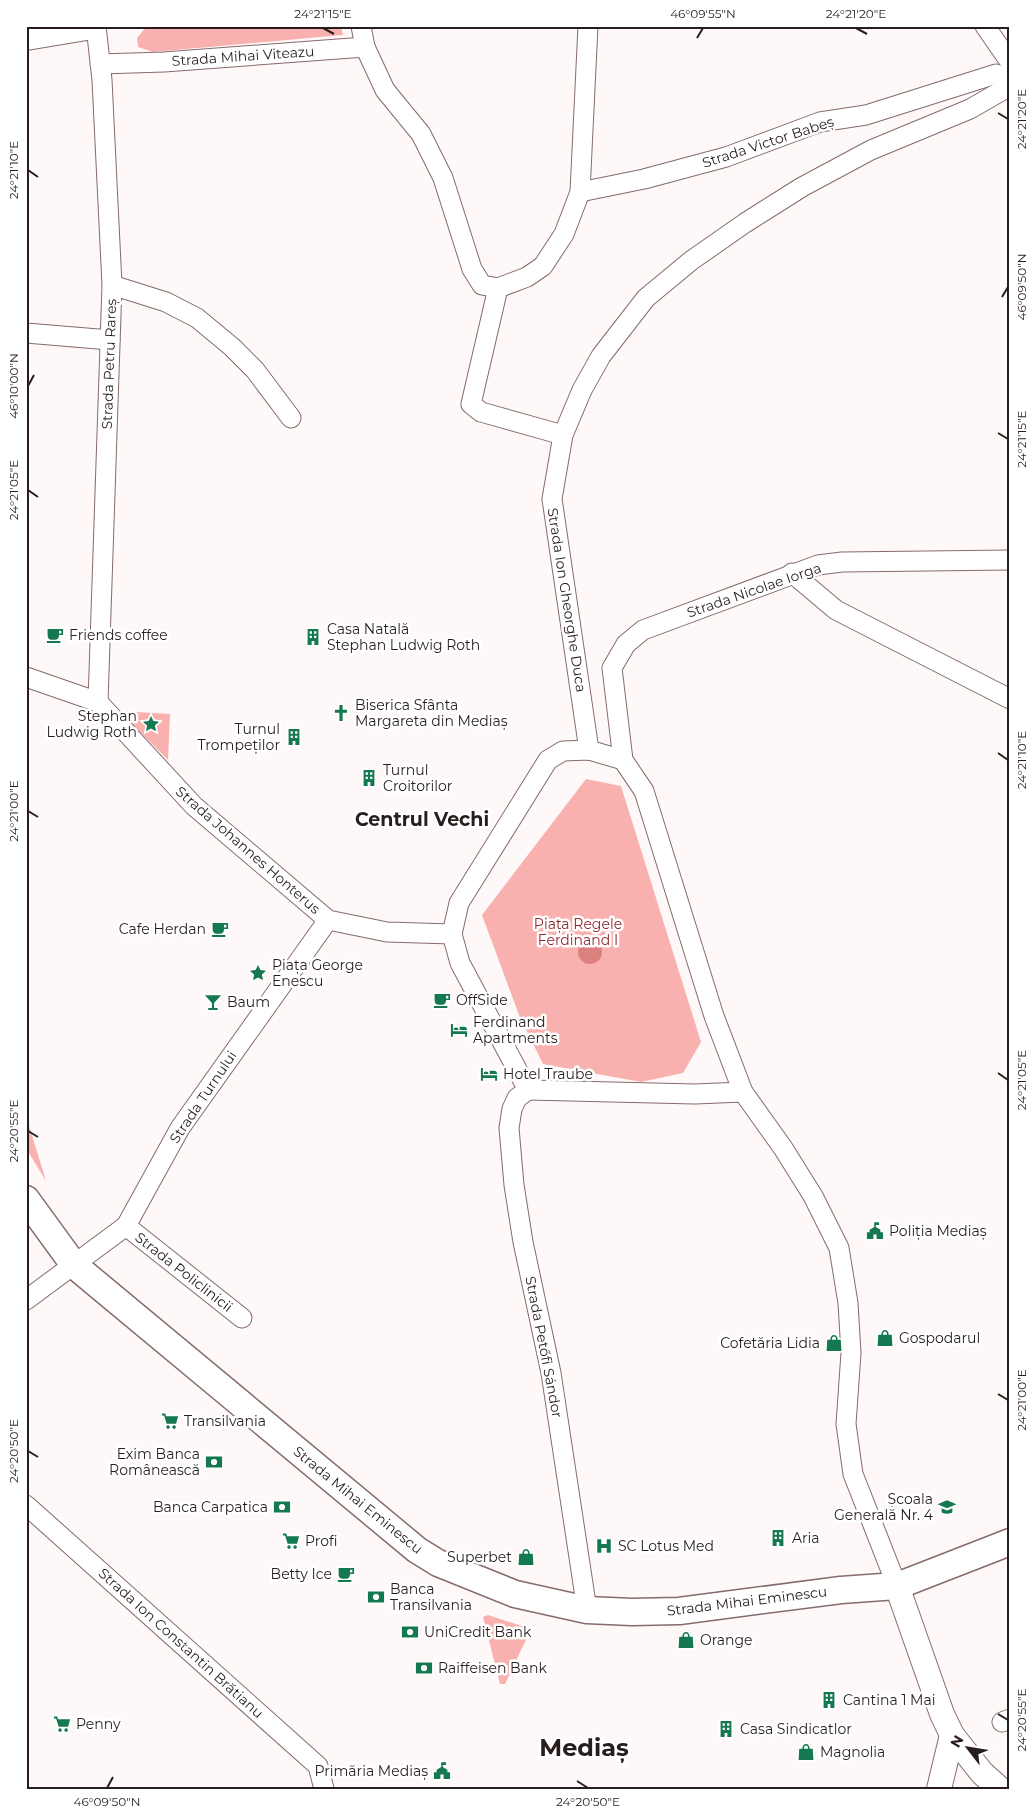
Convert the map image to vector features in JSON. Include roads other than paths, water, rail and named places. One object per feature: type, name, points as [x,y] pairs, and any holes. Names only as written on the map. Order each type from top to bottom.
[{"type":"main road","points":[[26,36],[86,26]]},
{"type":"main road","name":"Strada Mihai Eminescu","points":[[26,1199],[74,1265],[417,1550],[438,1563],[515,1594],[586,1610],[632,1612],[679,1611],[840,1590],[897,1586],[1010,1542]]},
{"type":"street","name":"Strada Petru Rareș","points":[[96,26],[100,64],[112,285],[98,702]]},
{"type":"street","points":[[361,26],[365,46],[385,90],[421,134],[443,178],[472,269],[482,285],[498,288],[527,277],[543,266],[564,234],[580,192],[588,26]]},
{"type":"street","points":[[985,26],[1010,62]]},
{"type":"street","name":"Strada Mihai Viteazu","points":[[100,64],[164,62],[365,46]]},
{"type":"street","name":"Strada Victor Babeș","points":[[580,192],[644,180],[726,157],[820,122],[866,115],[996,74],[1010,82]]},
{"type":"street","name":"Strada Ion Gheorghe Duca","points":[[589,750],[552,499],[563,434],[582,390],[601,356],[646,298],[692,260],[802,187],[871,150],[970,109],[1010,86]]},
{"type":"street","points":[[112,285],[166,302],[197,318],[232,347],[255,370],[291,418]]},
{"type":"street","points":[[498,288],[471,404],[481,412],[563,434]]},
{"type":"street","points":[[26,333],[110,340]]},
{"type":"street","name":"Strada Nicolae Iorga","points":[[623,760],[612,668],[626,644],[643,630],[792,573],[818,565],[842,562],[1010,560]]},
{"type":"street","points":[[792,573],[836,610],[1010,698]]},
{"type":"street","name":"Strada Johannes Honterus","points":[[26,677],[98,702],[194,806],[328,920]]},
{"type":"street","points":[[743,1092],[695,1094],[528,1090],[460,963],[452,934],[459,903],[548,760],[554,754],[563,751],[589,750],[623,760],[644,791],[714,1016],[743,1092],[784,1148],[813,1196],[840,1248],[848,1304],[851,1354],[846,1424],[853,1474],[897,1586],[942,1714],[952,1735],[982,1773],[1000,1789]]},
{"type":"street","points":[[328,920],[387,932],[452,934]]},
{"type":"street","name":"Strada Turnului","points":[[26,1300],[126,1226],[180,1128],[328,920]]},
{"type":"street","name":"Strada Petőfi Sándor","points":[[528,1090],[517,1098],[512,1109],[509,1128],[514,1185],[523,1242],[551,1373],[586,1610]]},
{"type":"street","name":"Strada Policlinicii","points":[[126,1226],[242,1318]]},
{"type":"street","name":"Strada Ion Constantin Brătianu","points":[[26,1504],[318,1766],[324,1789]]},
{"type":"street","points":[[939,1789],[952,1735]]},
{"type":"place","name":"Friends coffee","points":[[55,635]]},
{"type":"place","name":"Casa Natală Stephan Ludwig Roth","points":[[313,637]]},
{"type":"place","name":"Biserica Sfânta Margareta din Mediaș","points":[[341,713]]},
{"type":"place","name":"Stephan Ludwig Roth","points":[[151,724]]},
{"type":"place","name":"Turnul Trompeților","points":[[294,737]]},
{"type":"place","name":"Turnul Croitorilor","points":[[369,778]]},
{"type":"place","name":"Cafe Herdan","points":[[220,929]]},
{"type":"place","name":"Piața George Enescu","points":[[258,973]]},
{"type":"place","name":"OffSide","points":[[442,1000]]},
{"type":"place","name":"Baum","points":[[213,1002]]},
{"type":"place","name":"Ferdinand Apartments","points":[[459,1030]]},
{"type":"place","name":"Hotel Traube","points":[[489,1074]]},
{"type":"place","name":"Poliția Mediaș","points":[[875,1231]]},
{"type":"place","name":"Gospodarul","points":[[885,1338]]},
{"type":"place","name":"Cofetăria Lidia","points":[[834,1343]]},
{"type":"place","name":"Transilvania","points":[[170,1421]]},
{"type":"place","name":"Exim Banca Românească","points":[[214,1462]]},
{"type":"place","name":"Banca Carpatica","points":[[282,1507]]},
{"type":"place","name":"Școala Generală Nr. 4","points":[[947,1507]]},
{"type":"place","name":"Aria","points":[[778,1538]]},
{"type":"place","name":"Profi","points":[[291,1541]]},
{"type":"place","name":"SC Lotus Med","points":[[604,1546]]},
{"type":"place","name":"Superbet","points":[[526,1557]]},
{"type":"place","name":"Betty Ice","points":[[346,1574]]},
{"type":"place","name":"Banca Transilvania","points":[[376,1597]]},
{"type":"place","name":"UniCredit Bank","points":[[410,1632]]},
{"type":"place","name":"Orange","points":[[686,1640]]},
{"type":"place","name":"Raiffeisen Bank","points":[[424,1668]]},
{"type":"place","name":"Cantina 1 Mai","points":[[829,1700]]},
{"type":"place","name":"Penny","points":[[62,1724]]},
{"type":"place","name":"Casa Sindicatlor","points":[[726,1729]]},
{"type":"place","name":"Magnolia","points":[[806,1752]]},
{"type":"place","name":"Primăria Mediaș","points":[[442,1771]]},
{"type":"district","name":"Centrul Vechi","points":[[422,819]]},
{"type":"district","name":"Mediaș","points":[[584,1748]]},
{"type":"park label","name":"Piața Regele Ferdinand I","points":[[578,932]]}]
